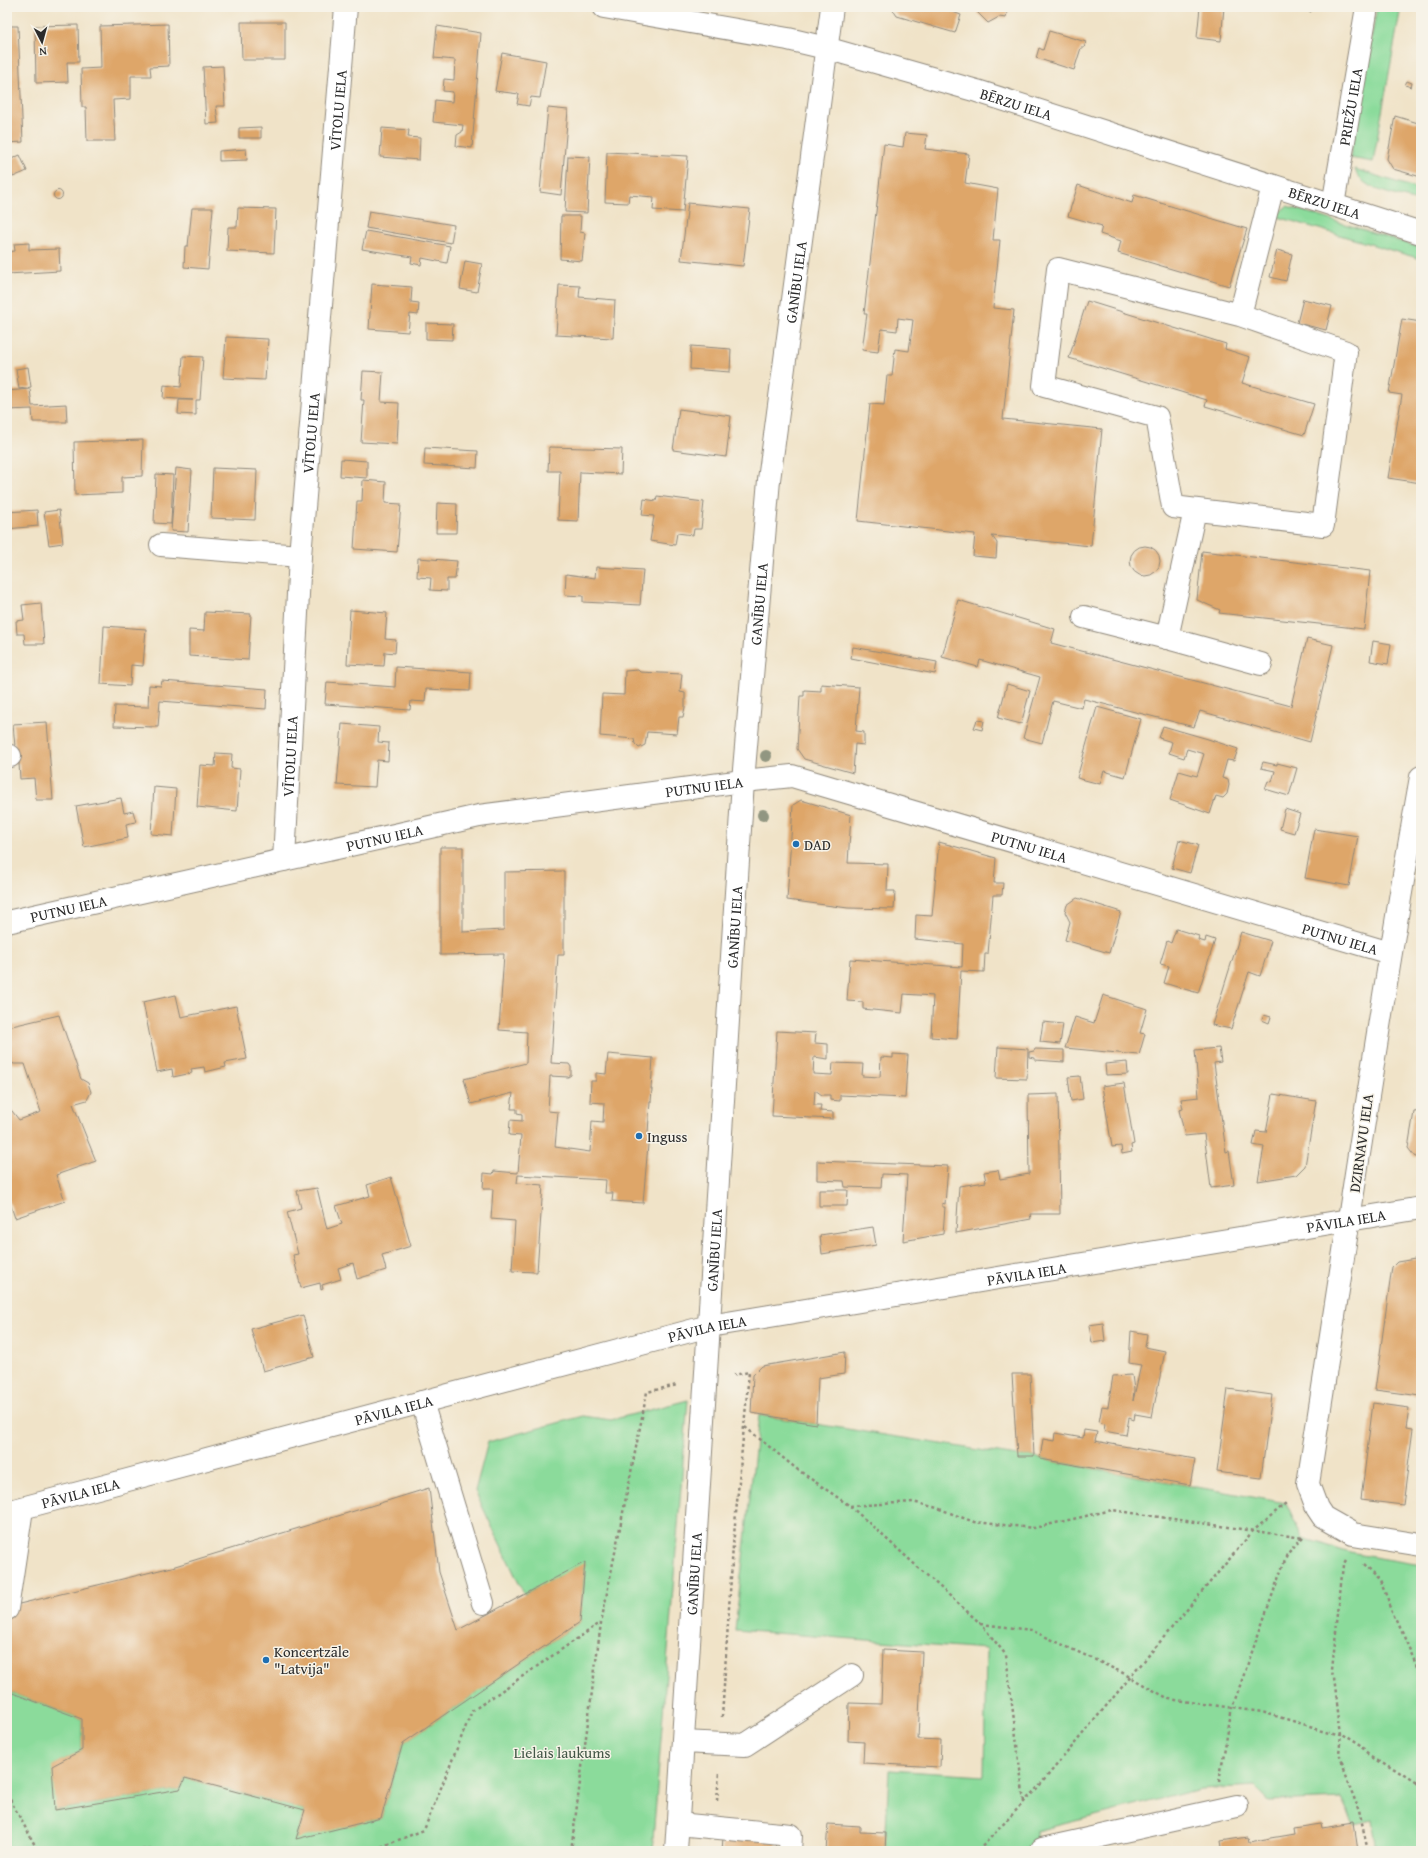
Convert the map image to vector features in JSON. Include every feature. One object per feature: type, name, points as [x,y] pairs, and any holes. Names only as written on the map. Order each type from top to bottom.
[{"type":"street","name":"VĪTOLU IELA","points":[[284,860],[300,556],[346,7]]},
{"type":"street","name":"BĒRZU IELA","points":[[604,7],[788,39],[826,48],[977,91],[1421,233]]},
{"type":"street","name":"GANĪBU IELA","points":[[676,1851],[743,781],[769,480],[832,7]]},
{"type":"street","name":"PRIEŽU IELA","points":[[1333,205],[1367,7]]},
{"type":"street","points":[[1240,315],[1274,186]]},
{"type":"street","points":[[1058,269],[1240,315],[1346,352],[1323,525],[1173,507],[1157,417],[1044,386],[1058,269]]},
{"type":"street","points":[[1167,638],[1195,510]]},
{"type":"street","points":[[161,546],[300,556]]},
{"type":"street","points":[[1084,617],[1261,664]]},
{"type":"street","name":"PUTNU IELA","points":[[7,922],[479,816],[743,781],[792,776],[1390,954]]},
{"type":"street","name":"DZIRNAVU IELA","points":[[1320,1512],[1308,1484],[1390,954],[1421,777]]},
{"type":"street","name":"PĀVILA IELA","points":[[14,1511],[709,1326],[1421,1208]]},
{"type":"street","points":[[422,1402],[483,1603]]},
{"type":"street","points":[[7,1609],[14,1511]]},
{"type":"street","points":[[1320,1512],[1352,1544],[1421,1545]]},
{"type":"street","points":[[683,1742],[745,1745],[852,1675]]},
{"type":"street","points":[[1042,1851],[1042,1849],[1237,1806]]},
{"type":"street","points":[[678,1824],[791,1835],[790,1851]]},
{"type":"path","points":[[715,1827],[733,1546],[750,1372],[730,1375]]},
{"type":"path","points":[[571,1851],[601,1623],[647,1392],[679,1385]]},
{"type":"path","points":[[745,1427],[798,1470],[850,1506],[981,1624],[1006,1655],[1024,1802]]},
{"type":"path","points":[[978,1851],[1039,1786],[1253,1531],[1308,1484]]},
{"type":"path","points":[[850,1506],[914,1502],[937,1508],[974,1522],[1034,1528],[1112,1510],[1303,1538]]},
{"type":"path","points":[[1214,1811],[1232,1708],[1287,1554],[1303,1538],[1320,1512]]},
{"type":"path","points":[[1368,1851],[1360,1812],[1338,1756],[1340,1735],[1332,1670],[1343,1565],[1352,1544],[1380,1581],[1421,1676]]},
{"type":"path","points":[[370,1851],[424,1830],[472,1711],[601,1623]]},
{"type":"path","points":[[981,1624],[1031,1630],[1130,1678],[1169,1699],[1262,1712],[1340,1735],[1421,1787]]},
{"type":"path","points":[[7,1794],[37,1849],[240,1848],[242,1851]]},
{"type":"green space","points":[[1377,7],[1401,7],[1373,162],[1350,158]]},
{"type":"green space","points":[[1355,169],[1421,190],[1421,202],[1373,188],[1358,176]]},
{"type":"green space","points":[[1287,206],[1421,248],[1421,259],[1275,216]]},
{"type":"green space","name":"Lielais laukums","points":[[688,1400],[652,1851],[7,1851],[7,1691],[82,1719],[82,1750],[53,1766],[56,1810],[180,1789],[185,1778],[305,1810],[296,1838],[381,1818],[403,1743],[580,1622],[585,1563],[524,1594],[475,1491],[488,1442],[583,1416],[611,1420]]},
{"type":"green space","points":[[759,1415],[1017,1456],[1034,1456],[1040,1459],[1286,1503],[1303,1538],[1350,1553],[1421,1565],[1421,1851],[1377,1851],[1372,1820],[1354,1824],[1341,1798],[1269,1801],[1255,1786],[1200,1789],[1036,1831],[1037,1851],[885,1851],[889,1770],[984,1776],[986,1649],[735,1630]]},
{"type":"building","points":[[891,7],[939,7],[961,15],[955,33],[897,16]]},
{"type":"building","points":[[981,7],[1008,7],[1006,18],[999,17],[988,23],[977,12]]},
{"type":"building","points":[[1200,7],[1224,7],[1221,41],[1197,38]]},
{"type":"building","points":[[1277,7],[1288,7],[1287,10]]},
{"type":"building","points":[[1295,7],[1312,7],[1311,12]]},
{"type":"building","points":[[241,22],[285,22],[285,60],[242,60]]},
{"type":"building","points":[[168,24],[169,66],[150,67],[151,76],[131,76],[131,99],[113,100],[115,141],[87,141],[86,107],[82,107],[81,69],[101,68],[100,26]]},
{"type":"building","points":[[78,25],[79,62],[67,62],[68,82],[36,83],[35,26]]},
{"type":"building","points":[[7,26],[18,26],[23,142],[7,143]]},
{"type":"building","points":[[437,26],[481,33],[472,148],[456,146],[457,135],[462,132],[463,125],[433,122],[435,100],[452,102],[453,92],[443,91],[444,79],[454,80],[455,60],[434,58]]},
{"type":"building","points":[[1049,31],[1086,42],[1084,48],[1081,48],[1074,70],[1036,58],[1039,48],[1043,50]]},
{"type":"building","points":[[502,53],[546,61],[540,98],[531,97],[529,106],[517,104],[519,94],[495,91]]},
{"type":"building","points":[[223,66],[225,106],[216,106],[218,123],[206,124],[203,67]]},
{"type":"building","points":[[1407,81],[1412,83],[1411,87],[1405,85]]},
{"type":"building","points":[[548,108],[568,110],[561,195],[540,192]]},
{"type":"building","points":[[1420,109],[1421,177],[1393,169],[1387,159],[1395,116],[1418,123]]},
{"type":"building","points":[[261,127],[261,138],[239,138],[239,128]]},
{"type":"building","points":[[382,128],[409,130],[408,137],[420,138],[419,160],[380,157]]},
{"type":"building","points":[[905,133],[927,135],[925,149],[969,154],[965,183],[998,189],[993,240],[1000,240],[993,308],[1014,310],[1003,419],[1102,429],[1091,546],[992,536],[997,543],[996,558],[973,556],[975,534],[858,521],[870,404],[884,405],[887,376],[892,376],[895,349],[909,351],[913,320],[898,318],[897,331],[881,329],[878,352],[862,350],[867,314],[864,314],[884,144],[903,147]]},
{"type":"building","points":[[246,149],[247,160],[219,161],[219,151]]},
{"type":"building","points":[[607,152],[688,156],[683,212],[653,210],[654,197],[629,195],[628,203],[605,202]]},
{"type":"building","points":[[20,155],[27,171],[13,177],[7,161]]},
{"type":"building","points":[[568,156],[590,157],[587,213],[565,212]]},
{"type":"building","points":[[1078,185],[1132,203],[1134,195],[1247,229],[1229,286],[1118,253],[1121,241],[1100,234],[1102,226],[1068,216]]},
{"type":"building","points":[[58,190],[63,195],[58,200],[53,195]]},
{"type":"building","points":[[688,203],[750,209],[743,266],[681,260]]},
{"type":"building","points":[[192,208],[213,208],[208,269],[184,267],[185,246],[188,246]]},
{"type":"building","points":[[238,208],[276,209],[274,253],[227,251],[228,227],[237,227]]},
{"type":"building","points":[[369,211],[454,225],[451,243],[366,228]]},
{"type":"building","points":[[561,216],[581,216],[580,232],[585,233],[582,261],[560,259]]},
{"type":"building","points":[[366,231],[450,246],[447,263],[422,258],[421,265],[411,263],[412,257],[362,249]]},
{"type":"building","points":[[29,243],[29,250],[59,249],[60,271],[7,274],[7,252],[15,251],[14,244]]},
{"type":"building","points":[[1277,250],[1292,254],[1286,281],[1270,277]]},
{"type":"building","points":[[465,261],[482,264],[477,292],[460,289]]},
{"type":"building","points":[[372,284],[412,287],[411,302],[419,303],[418,315],[410,314],[408,332],[369,329]]},
{"type":"building","points":[[559,285],[580,286],[579,297],[615,300],[613,338],[556,335]]},
{"type":"building","points":[[1303,299],[1332,306],[1326,330],[1297,323]]},
{"type":"building","points":[[1087,301],[1226,344],[1225,349],[1250,357],[1242,383],[1314,404],[1304,435],[1205,406],[1207,400],[1069,358]]},
{"type":"building","points":[[1402,319],[1421,322],[1421,483],[1388,478],[1402,395],[1389,393]]},
{"type":"building","points":[[426,323],[453,324],[452,340],[426,339]]},
{"type":"building","points":[[226,337],[268,339],[265,380],[223,378]]},
{"type":"building","points":[[691,346],[731,349],[730,372],[690,369]]},
{"type":"building","points":[[183,356],[203,357],[200,400],[196,400],[196,415],[178,414],[179,400],[193,400],[163,398],[164,385],[181,387]]},
{"type":"building","points":[[28,367],[31,387],[19,389],[16,369]]},
{"type":"building","points":[[363,371],[383,372],[381,402],[399,403],[397,444],[361,442],[364,400],[361,400]]},
{"type":"building","points":[[30,389],[32,406],[66,404],[67,422],[33,422],[32,409],[7,410],[7,391]]},
{"type":"building","points":[[679,409],[731,416],[726,457],[673,450]]},
{"type":"building","points":[[143,440],[142,476],[122,477],[122,493],[75,495],[74,442]]},
{"type":"building","points":[[549,447],[622,449],[621,474],[580,472],[578,521],[558,520],[560,471],[548,471]]},
{"type":"building","points":[[425,448],[478,451],[477,468],[424,465]]},
{"type":"building","points":[[341,459],[367,461],[367,478],[340,476]]},
{"type":"building","points":[[176,468],[192,470],[188,532],[171,531]]},
{"type":"building","points":[[213,468],[257,470],[255,520],[211,518]]},
{"type":"building","points":[[156,474],[173,475],[171,524],[154,523]]},
{"type":"building","points":[[363,480],[386,482],[385,503],[401,504],[397,552],[354,549],[357,501],[362,501]]},
{"type":"building","points":[[657,496],[704,502],[701,529],[694,529],[693,535],[677,533],[675,545],[650,541],[654,516],[642,515],[644,499],[656,501]]},
{"type":"building","points":[[437,503],[457,504],[456,533],[436,533]]},
{"type":"building","points":[[37,510],[38,526],[7,529],[7,512]]},
{"type":"building","points":[[59,510],[63,543],[49,545],[44,512]]},
{"type":"building","points":[[1145,546],[1156,550],[1160,561],[1156,572],[1145,576],[1134,572],[1130,561],[1134,550]]},
{"type":"building","points":[[1202,551],[1370,571],[1364,629],[1219,613],[1220,610],[1197,600]]},
{"type":"building","points":[[418,558],[457,561],[455,579],[447,579],[447,591],[430,590],[431,578],[417,577]]},
{"type":"building","points":[[596,567],[643,570],[640,605],[583,602],[583,596],[565,595],[566,574],[595,578]]},
{"type":"building","points":[[958,600],[1055,629],[1051,643],[1291,706],[1307,639],[1333,645],[1310,742],[1200,711],[1194,727],[1084,699],[1082,708],[1053,701],[1042,743],[1023,738],[1040,677],[980,660],[978,667],[942,657]]},
{"type":"building","points":[[41,603],[44,644],[25,644],[24,634],[17,634],[16,621],[24,620],[22,605]]},
{"type":"building","points":[[350,610],[387,613],[385,639],[396,640],[395,653],[385,652],[384,666],[347,664]]},
{"type":"building","points":[[205,612],[251,614],[248,660],[189,656],[189,630],[204,631]]},
{"type":"building","points":[[104,626],[146,629],[143,666],[131,665],[130,686],[101,684]]},
{"type":"building","points":[[1373,641],[1391,644],[1388,664],[1370,661]]},
{"type":"building","points":[[853,647],[937,662],[935,674],[851,658]]},
{"type":"building","points":[[396,667],[471,672],[470,691],[426,689],[425,702],[411,701],[410,710],[325,704],[327,682],[395,687]]},
{"type":"building","points":[[638,670],[640,672],[682,674],[680,692],[685,693],[685,707],[683,717],[679,717],[677,734],[647,732],[645,745],[639,748],[635,744],[634,739],[600,736],[602,694],[624,695],[625,671]]},
{"type":"building","points":[[162,681],[267,689],[266,709],[160,701],[158,727],[114,726],[115,706],[148,707],[149,685],[161,686]]},
{"type":"building","points":[[821,684],[859,687],[856,731],[864,732],[864,745],[855,744],[853,773],[804,759],[797,749],[800,696],[804,696],[804,690],[821,691]]},
{"type":"building","points":[[1007,684],[1030,691],[1021,724],[998,718]]},
{"type":"building","points":[[1097,707],[1141,719],[1125,777],[1104,771],[1100,784],[1077,778]]},
{"type":"building","points":[[977,720],[984,721],[982,730],[974,728]]},
{"type":"building","points":[[47,722],[53,800],[36,800],[34,778],[20,779],[19,763],[11,764],[15,747],[13,724]]},
{"type":"building","points":[[342,724],[379,727],[378,742],[389,743],[388,761],[377,760],[375,787],[337,785]]},
{"type":"building","points":[[1163,726],[1238,749],[1234,761],[1227,760],[1222,778],[1228,780],[1229,785],[1227,794],[1223,798],[1216,796],[1210,814],[1170,800],[1179,771],[1197,776],[1204,754],[1187,749],[1184,758],[1169,753],[1172,742],[1159,738]]},
{"type":"building","points":[[216,753],[232,754],[231,768],[240,769],[237,811],[197,807],[200,765],[215,766]]},
{"type":"building","points":[[1263,762],[1277,765],[1277,763],[1297,768],[1289,796],[1265,789],[1268,781],[1272,782],[1275,771],[1261,768]]},
{"type":"building","points":[[154,787],[176,789],[173,836],[151,834]]},
{"type":"building","points":[[121,798],[124,813],[133,811],[136,822],[126,824],[128,838],[84,847],[76,806]]},
{"type":"building","points":[[801,800],[851,815],[848,863],[888,864],[887,891],[895,891],[894,909],[848,908],[787,900],[793,805]]},
{"type":"building","points":[[1285,809],[1300,814],[1294,833],[1280,829]]},
{"type":"building","points":[[1314,829],[1358,836],[1349,886],[1305,878]]},
{"type":"building","points":[[1179,840],[1198,845],[1190,873],[1172,868]]},
{"type":"building","points":[[939,842],[996,858],[994,883],[1003,883],[1002,895],[993,895],[988,954],[985,954],[984,972],[961,971],[957,1039],[931,1037],[933,996],[904,994],[902,1013],[863,1009],[863,1002],[847,1001],[850,959],[962,967],[963,944],[915,939],[916,915],[932,916]]},
{"type":"building","points":[[7,844],[9,844],[10,856],[7,857]]},
{"type":"building","points":[[440,847],[463,847],[463,932],[504,930],[504,872],[564,871],[564,955],[558,955],[551,1063],[569,1064],[571,1067],[571,1075],[568,1077],[550,1076],[548,1111],[558,1112],[555,1147],[590,1152],[592,1121],[603,1122],[604,1103],[590,1102],[591,1081],[596,1081],[596,1073],[606,1074],[608,1054],[653,1058],[643,1203],[612,1201],[613,1193],[605,1193],[606,1180],[518,1175],[517,1183],[543,1185],[537,1272],[512,1271],[515,1221],[491,1219],[493,1189],[483,1189],[484,1173],[493,1174],[494,1171],[518,1173],[521,1136],[509,1135],[510,1120],[522,1121],[522,1114],[517,1113],[517,1109],[511,1109],[513,1093],[471,1104],[464,1079],[526,1063],[527,1032],[499,1030],[504,954],[440,955]]},
{"type":"building","points":[[1077,898],[1121,912],[1109,953],[1065,940],[1070,922],[1065,912],[1067,905]]},
{"type":"building","points":[[1176,929],[1199,936],[1198,940],[1205,942],[1206,937],[1215,940],[1198,993],[1164,983],[1169,966],[1160,964],[1167,941],[1171,943]]},
{"type":"building","points":[[1241,932],[1271,941],[1260,976],[1249,972],[1231,1029],[1212,1025]]},
{"type":"building","points":[[176,995],[181,1017],[236,1006],[247,1059],[225,1063],[226,1067],[205,1072],[204,1067],[191,1069],[192,1073],[173,1077],[172,1069],[157,1072],[143,1002]]},
{"type":"building","points":[[1103,995],[1147,1009],[1140,1033],[1145,1034],[1139,1055],[1065,1048],[1075,1017],[1094,1023]]},
{"type":"building","points":[[59,1015],[81,1079],[88,1083],[91,1092],[87,1100],[73,1104],[96,1161],[56,1175],[65,1201],[15,1218],[7,1195],[7,1108],[12,1111],[19,1120],[41,1112],[25,1064],[14,1064],[7,1060],[7,1029],[12,1026]]},
{"type":"building","points":[[1264,1015],[1271,1017],[1269,1023],[1262,1020]]},
{"type":"building","points":[[1043,1022],[1063,1024],[1060,1044],[1040,1042]]},
{"type":"building","points":[[777,1031],[816,1033],[815,1043],[828,1044],[828,1059],[814,1057],[813,1074],[832,1075],[833,1063],[863,1064],[862,1076],[880,1077],[881,1057],[893,1058],[893,1054],[908,1055],[905,1098],[840,1095],[840,1101],[830,1100],[830,1095],[822,1095],[815,1090],[814,1105],[821,1105],[820,1111],[833,1112],[833,1119],[772,1116]]},
{"type":"building","points":[[998,1047],[1028,1049],[1027,1079],[996,1078]]},
{"type":"building","points":[[1219,1048],[1221,1062],[1214,1063],[1226,1152],[1229,1151],[1234,1185],[1211,1188],[1204,1134],[1185,1136],[1179,1110],[1183,1109],[1181,1099],[1199,1097],[1195,1050]]},
{"type":"building","points":[[1035,1049],[1064,1050],[1064,1062],[1035,1060],[1035,1058],[1029,1057],[1029,1052],[1034,1051]]},
{"type":"building","points":[[1127,1062],[1128,1074],[1106,1075],[1105,1064]]},
{"type":"building","points":[[1080,1076],[1083,1099],[1071,1101],[1068,1077]]},
{"type":"building","points":[[1124,1083],[1134,1144],[1131,1145],[1132,1152],[1122,1154],[1121,1146],[1112,1147],[1102,1086]]},
{"type":"building","points":[[1058,1094],[1060,1214],[1030,1214],[1031,1219],[956,1233],[959,1186],[986,1182],[984,1172],[998,1170],[1000,1179],[1029,1174],[1028,1095]]},
{"type":"building","points":[[1273,1094],[1316,1101],[1305,1166],[1296,1175],[1258,1181],[1264,1147],[1253,1145],[1256,1131],[1266,1132]]},
{"type":"building","points":[[1421,1111],[1421,1156],[1415,1157],[1408,1148],[1414,1112]]},
{"type":"building","points":[[817,1161],[948,1166],[945,1204],[942,1203],[942,1207],[945,1207],[943,1234],[903,1241],[907,1175],[882,1174],[881,1188],[845,1187],[844,1181],[817,1180]]},
{"type":"building","points":[[391,1177],[411,1246],[382,1255],[386,1270],[357,1279],[353,1263],[338,1268],[341,1279],[322,1285],[323,1289],[321,1290],[320,1283],[301,1288],[293,1255],[298,1254],[287,1212],[301,1208],[297,1191],[317,1188],[327,1229],[342,1224],[336,1206],[370,1196],[367,1185]]},
{"type":"building","points":[[819,1190],[848,1190],[847,1206],[819,1206]]},
{"type":"building","points":[[873,1227],[876,1245],[822,1254],[820,1235]]},
{"type":"building","points":[[1421,1258],[1421,1396],[1375,1390],[1392,1267],[1397,1262]]},
{"type":"building","points":[[303,1315],[314,1357],[263,1371],[251,1329]]},
{"type":"building","points":[[1103,1323],[1105,1341],[1092,1343],[1089,1325]]},
{"type":"building","points":[[1131,1331],[1147,1334],[1145,1347],[1165,1351],[1152,1417],[1135,1414],[1134,1420],[1129,1418],[1126,1435],[1104,1431],[1105,1424],[1099,1422],[1102,1406],[1108,1407],[1113,1376],[1132,1375],[1134,1390],[1133,1401],[1141,1365],[1129,1363]]},
{"type":"building","points":[[845,1352],[844,1374],[818,1378],[816,1424],[751,1413],[753,1375],[762,1366]]},
{"type":"building","points":[[1012,1374],[1030,1374],[1034,1456],[1017,1456]]},
{"type":"building","points":[[1228,1389],[1272,1395],[1261,1478],[1217,1472]]},
{"type":"building","points":[[1373,1403],[1409,1408],[1406,1428],[1413,1429],[1403,1505],[1361,1500]]},
{"type":"building","points":[[1084,1430],[1097,1432],[1095,1441],[1195,1459],[1190,1485],[1040,1459],[1043,1439],[1054,1441],[1055,1433],[1083,1438]]},
{"type":"building","name":"Koncertzāle \"Latvija\"","points":[[429,1488],[439,1572],[458,1630],[585,1562],[580,1622],[403,1743],[381,1818],[296,1839],[305,1810],[185,1778],[180,1789],[55,1810],[52,1766],[82,1750],[82,1719],[7,1691],[7,1607],[172,1567]]},
{"type":"building","points":[[883,1650],[922,1652],[918,1739],[941,1740],[940,1767],[863,1763],[864,1742],[848,1741],[849,1703],[881,1704]]},
{"type":"building","points":[[828,1824],[860,1826],[860,1832],[886,1833],[885,1851],[826,1851]]},
{"type":"building","points":[[1321,1824],[1322,1829],[1354,1824],[1358,1851],[1205,1851],[1222,1847],[1221,1841],[1247,1837],[1248,1842],[1295,1834],[1294,1828]]},
{"type":"building","points":[[723,1837],[776,1841],[775,1851],[722,1851]]},
{"type":"place","name":"DAD","points":[[796,844]]},
{"type":"place","name":"Inguss","points":[[639,1136]]},
{"type":"place","name":"Koncertzāle \"Latvija\"","points":[[266,1660]]}]
